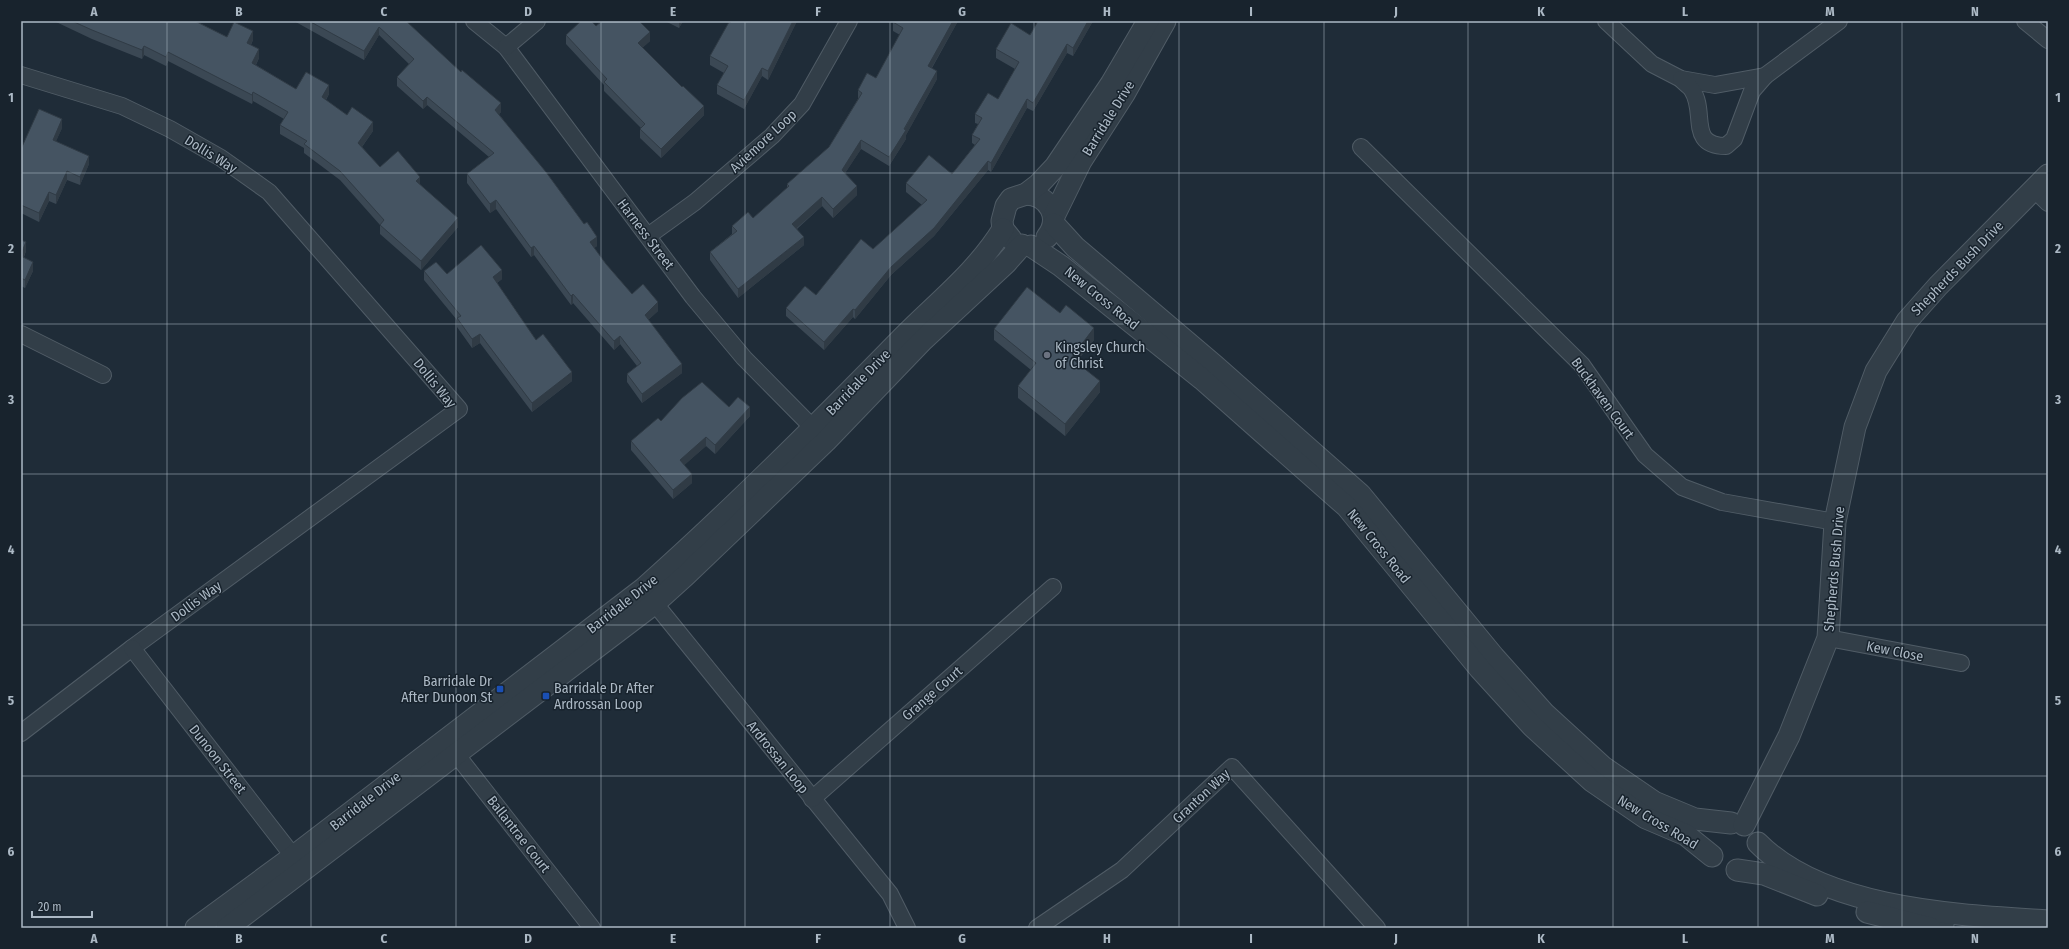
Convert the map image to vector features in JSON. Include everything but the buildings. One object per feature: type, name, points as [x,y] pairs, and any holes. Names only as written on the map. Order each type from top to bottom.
[{"type":"street","name":"Harness Street","points":[[474,21],[506,48],[693,297],[744,358],[820,434]]},
{"type":"street","points":[[506,48],[537,21]]},
{"type":"street","name":"Aviemore Loop","points":[[648,236],[695,202],[772,136],[802,104],[849,21]]},
{"type":"street","name":"Barridale Drive","points":[[1026,194],[1039,184],[1059,161],[1111,84],[1148,21]]},
{"type":"street","name":"Barridale Drive","points":[[1054,220],[1081,161],[1124,94],[1165,21]]},
{"type":"street","points":[[1606,21],[1652,64],[1681,79],[1715,85],[1765,76]]},
{"type":"street","points":[[1681,79],[1692,90],[1699,111],[1700,132],[1706,141],[1716,146],[1726,146],[1734,139],[1752,91],[1765,76],[1839,21]]},
{"type":"street","points":[[2025,21],[2048,40]]},
{"type":"street","name":"Dollis Way","points":[[21,75],[122,106],[170,129],[221,158],[269,192],[460,409],[132,648],[21,733]]},
{"type":"street","name":"Buckhaven Court","points":[[1361,147],[1582,366],[1645,455],[1682,486],[1722,502],[1835,522]]},
{"type":"street","name":"Shepherds Bush Drive","points":[[1737,824],[1789,736],[1828,638],[1835,522],[1855,427],[1876,371],[1907,321],[1938,286],[2043,189]]},
{"type":"street","points":[[1026,194],[1034,194],[1047,202],[1054,220],[1046,239],[1026,246],[1014,242],[1003,229],[1002,221],[1006,206],[1018,195],[1026,194]]},
{"type":"street","name":"New Cross Road","points":[[1054,220],[1075,247],[1214,365],[1360,494],[1494,657],[1544,713],[1603,767],[1654,802],[1695,820],[1737,824]]},
{"type":"street","name":"Barridale Drive","points":[[227,928],[299,863],[649,596],[686,575],[820,434],[934,305],[975,268],[1003,229]]},
{"type":"street","name":"Barridale Drive","points":[[820,434],[1026,246]]},
{"type":"street","name":"New Cross Road","points":[[1026,246],[1061,266],[1202,379],[1347,507],[1480,669],[1532,726],[1592,781],[1646,818],[1686,835],[1712,856]]},
{"type":"street","points":[[21,334],[103,375]]},
{"type":"street","name":"Grange Court","points":[[812,799],[1053,587]]},
{"type":"street","name":"Ardrossan Loop","points":[[649,596],[890,894],[907,928]]},
{"type":"street","name":"Kew Close","points":[[1828,638],[1961,663]]},
{"type":"street","name":"Dunoon Street","points":[[132,648],[299,863]]},
{"type":"street","name":"Ballantrae Court","points":[[451,747],[592,928]]},
{"type":"street","name":"Granton Way","points":[[1037,928],[1122,870],[1232,767],[1377,928]]},
{"type":"street","points":[[1930,928],[1848,907],[1764,874],[1722,867],[1712,856],[1710,848],[1714,834],[1718,829],[1737,824],[1753,832],[1758,843],[1777,859],[1804,876],[1828,886],[1946,921],[2048,921]]},
{"type":"street","points":[[1737,870],[1744,868],[1755,858],[1758,843]]},
{"type":"street","name":"Barridale Drive","points":[[196,928],[299,863]]},
{"type":"place","name":"Kingsley Church of Christ","points":[[1047,355]]},
{"type":"place","name":"Barridale Dr After Dunoon St","points":[[500,689]]},
{"type":"place","name":"Barridale Dr After Ardrossan Loop","points":[[546,696]]}]
